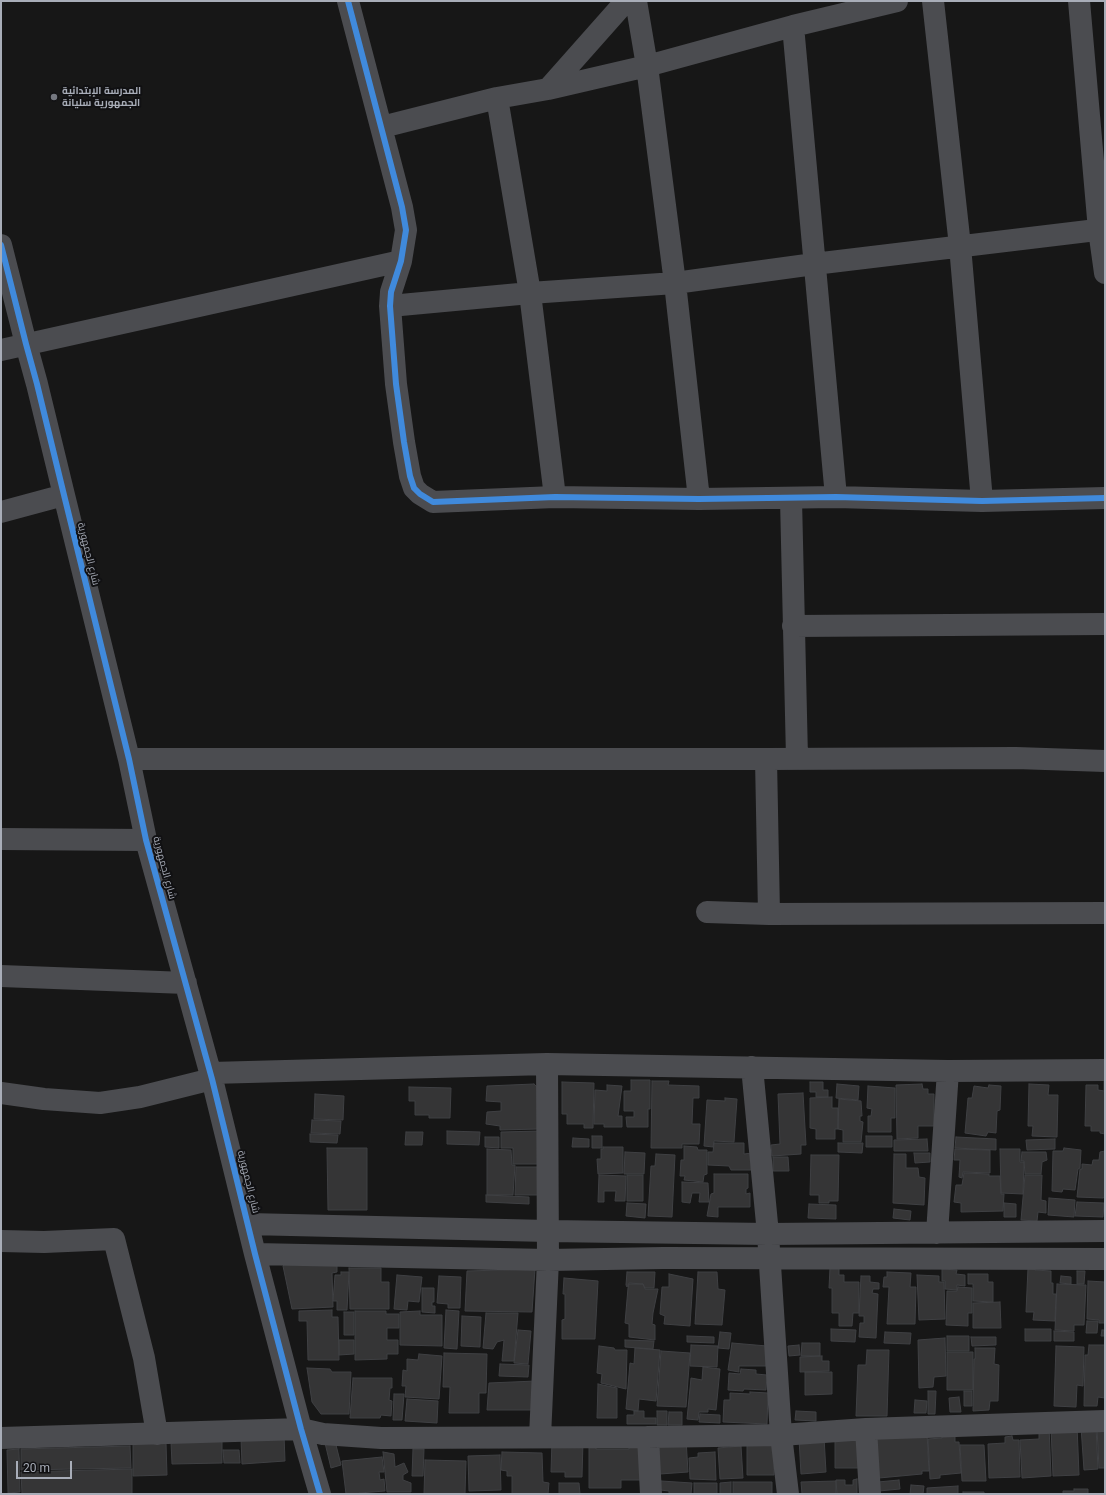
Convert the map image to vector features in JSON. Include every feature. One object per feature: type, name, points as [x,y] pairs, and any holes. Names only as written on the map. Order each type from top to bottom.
[{"type":"street","points":[[348,1],[382,127],[405,222],[406,230],[401,260],[391,292],[390,306],[398,399],[410,476],[414,488],[420,494],[433,502],[555,496],[699,499],[791,499],[836,497],[982,501],[1105,498]]},
{"type":"street","points":[[548,89],[626,1]]},
{"type":"street","points":[[636,1],[647,66],[676,283],[699,499]]},
{"type":"street","points":[[382,127],[497,98],[548,89],[647,66],[793,26],[897,1]]},
{"type":"street","points":[[933,1],[960,246],[982,501]]},
{"type":"street","points":[[1079,1],[1105,273]]},
{"type":"street","points":[[793,26],[836,497]]},
{"type":"street","points":[[497,98],[530,293],[555,496]]},
{"type":"street","points":[[390,306],[530,293],[676,283],[814,264],[1102,230]]},
{"type":"street","name":"شارع الجمهورية","points":[[1,245],[37,384],[129,759],[146,840],[212,1076],[255,1254],[301,1429],[320,1494]]},
{"type":"street","points":[[1,350],[401,260]]},
{"type":"street","points":[[1,512],[64,495]]},
{"type":"street","points":[[791,499],[797,758]]},
{"type":"street","points":[[793,626],[1105,624]]},
{"type":"street","points":[[129,759],[1016,758],[1105,761]]},
{"type":"street","points":[[766,759],[769,914]]},
{"type":"street","points":[[1,839],[146,840]]},
{"type":"street","points":[[707,912],[769,914],[1105,913]]},
{"type":"street","points":[[1,976],[186,983]]},
{"type":"street","points":[[540,1437],[548,1260],[547,1064]]},
{"type":"street","points":[[2,1098],[100,1103],[140,1097],[212,1076],[547,1064],[948,1070],[1105,1070]]},
{"type":"street","points":[[752,1067],[768,1234],[781,1435],[788,1494]]},
{"type":"street","points":[[937,1233],[948,1070]]},
{"type":"street","points":[[248,1224],[548,1231],[768,1234],[1105,1231]]},
{"type":"street","points":[[1,1241],[44,1242],[114,1239],[144,1358],[157,1434]]},
{"type":"street","points":[[255,1254],[548,1260],[1105,1259]]},
{"type":"street","points":[[1,1438],[301,1429],[323,1434],[350,1437],[648,1437],[781,1435],[866,1429],[1105,1421]]},
{"type":"street","points":[[866,1429],[870,1494]]},
{"type":"street","points":[[648,1437],[651,1494]]},
{"type":"building","points":[[1104,1075],[1105,1134],[1100,1133],[1100,1131],[1091,1131],[1091,1126],[1085,1126],[1086,1085],[1098,1085],[1098,1090],[1104,1091]]},
{"type":"building","points":[[631,1080],[650,1080],[650,1109],[648,1109],[648,1127],[627,1127],[626,1117],[634,1117],[634,1111],[624,1111],[624,1091],[631,1091]]},
{"type":"building","points":[[652,1081],[669,1081],[668,1085],[699,1086],[699,1098],[693,1098],[692,1124],[700,1124],[699,1144],[682,1144],[682,1148],[651,1148]]},
{"type":"building","points":[[562,1082],[594,1083],[593,1128],[584,1128],[584,1124],[567,1124],[567,1114],[562,1114]]},
{"type":"building","points":[[810,1082],[823,1082],[823,1090],[828,1090],[828,1097],[816,1097],[816,1092],[810,1092]]},
{"type":"building","points":[[534,1084],[540,1090],[538,1129],[500,1130],[500,1126],[486,1124],[487,1112],[501,1111],[501,1102],[486,1101],[487,1086]]},
{"type":"building","points":[[837,1084],[859,1086],[858,1100],[836,1098]]},
{"type":"building","points":[[922,1084],[923,1089],[928,1089],[928,1094],[934,1094],[934,1126],[918,1126],[918,1138],[897,1139],[896,1085]]},
{"type":"building","points":[[1029,1084],[1049,1085],[1048,1095],[1058,1095],[1057,1137],[1032,1136],[1033,1126],[1028,1126]]},
{"type":"building","points":[[607,1085],[622,1086],[618,1116],[622,1116],[622,1127],[604,1127],[604,1124],[594,1124],[595,1090],[607,1091]]},
{"type":"building","points":[[989,1085],[1001,1086],[1000,1110],[997,1111],[996,1133],[988,1132],[986,1136],[965,1133],[968,1098],[972,1098],[974,1086],[988,1088]]},
{"type":"building","points":[[868,1086],[895,1088],[895,1118],[891,1118],[891,1132],[868,1132],[868,1116],[871,1116],[872,1109],[867,1108]]},
{"type":"building","points":[[409,1087],[451,1088],[450,1118],[429,1118],[429,1115],[415,1115],[415,1101],[409,1101]]},
{"type":"building","points":[[803,1093],[806,1145],[801,1145],[801,1154],[772,1156],[771,1145],[780,1144],[778,1094]]},
{"type":"building","points":[[315,1094],[344,1096],[343,1120],[314,1119]]},
{"type":"building","points":[[832,1097],[832,1108],[838,1108],[838,1129],[835,1129],[835,1139],[816,1139],[816,1129],[810,1128],[810,1098]]},
{"type":"building","points":[[725,1098],[737,1099],[734,1142],[714,1141],[713,1147],[704,1146],[707,1100],[725,1101]]},
{"type":"building","points":[[839,1099],[861,1101],[862,1116],[860,1116],[860,1121],[863,1122],[861,1142],[843,1142],[843,1130],[838,1129]]},
{"type":"building","points":[[312,1120],[341,1121],[340,1134],[311,1133]]},
{"type":"building","points":[[447,1131],[480,1132],[479,1145],[447,1144]]},
{"type":"building","points":[[541,1131],[542,1164],[513,1164],[513,1148],[501,1148],[501,1132]]},
{"type":"building","points":[[406,1132],[423,1132],[422,1145],[405,1145]]},
{"type":"building","points":[[310,1134],[338,1135],[337,1143],[310,1142]]},
{"type":"building","points":[[592,1136],[602,1136],[602,1148],[592,1148]]},
{"type":"building","points":[[866,1136],[892,1136],[892,1147],[866,1147]]},
{"type":"building","points":[[485,1137],[499,1137],[499,1148],[485,1147]]},
{"type":"building","points":[[956,1137],[996,1139],[996,1150],[955,1148]]},
{"type":"building","points":[[573,1138],[589,1139],[589,1147],[572,1147]]},
{"type":"building","points":[[927,1139],[928,1151],[894,1151],[894,1140]]},
{"type":"building","points":[[1055,1139],[1055,1149],[1027,1150],[1026,1140]]},
{"type":"building","points":[[714,1143],[744,1143],[744,1154],[752,1153],[751,1170],[731,1170],[729,1166],[708,1165],[708,1152],[713,1152]]},
{"type":"building","points":[[838,1143],[863,1143],[862,1153],[838,1152]]},
{"type":"building","points":[[684,1146],[697,1147],[698,1150],[707,1150],[707,1174],[704,1175],[703,1182],[684,1180],[685,1176],[680,1176],[681,1160],[684,1160]]},
{"type":"building","points":[[603,1147],[623,1147],[623,1173],[598,1174],[597,1159],[601,1159],[601,1149],[603,1149]]},
{"type":"building","points":[[327,1148],[367,1148],[367,1210],[328,1210]]},
{"type":"building","points":[[1064,1148],[1081,1150],[1080,1168],[1078,1169],[1075,1190],[1063,1189],[1062,1192],[1052,1191],[1053,1151],[1063,1151]]},
{"type":"building","points":[[487,1149],[511,1150],[512,1165],[515,1165],[513,1195],[487,1195]]},
{"type":"building","points":[[955,1149],[990,1150],[990,1173],[963,1172],[962,1178],[959,1177],[960,1160],[954,1160]]},
{"type":"building","points":[[1000,1149],[1020,1149],[1020,1162],[1024,1162],[1023,1194],[1001,1193]]},
{"type":"building","points":[[1105,1151],[1105,1197],[1077,1197],[1080,1169],[1082,1169],[1082,1164],[1092,1165],[1093,1160],[1099,1160],[1100,1152]]},
{"type":"building","points":[[625,1152],[645,1153],[644,1174],[624,1174]]},
{"type":"building","points":[[1022,1152],[1046,1152],[1047,1160],[1042,1162],[1041,1174],[1025,1174],[1024,1161],[1021,1161]]},
{"type":"building","points":[[914,1153],[930,1153],[930,1162],[915,1163]]},
{"type":"building","points":[[656,1154],[675,1155],[672,1217],[648,1216],[651,1166],[655,1166]]},
{"type":"building","points":[[894,1154],[906,1154],[906,1168],[918,1168],[919,1177],[925,1178],[924,1205],[893,1203]]},
{"type":"building","points":[[811,1155],[839,1155],[838,1201],[819,1203],[819,1195],[810,1195]]},
{"type":"building","points":[[773,1157],[788,1157],[789,1171],[773,1171]]},
{"type":"building","points":[[516,1167],[540,1167],[540,1195],[515,1195]]},
{"type":"building","points":[[964,1173],[1000,1176],[1001,1194],[1004,1194],[1003,1211],[961,1212],[961,1203],[954,1202],[956,1185],[962,1185]]},
{"type":"building","points":[[714,1174],[748,1174],[748,1188],[746,1189],[746,1194],[750,1193],[750,1207],[718,1207],[718,1217],[707,1216],[711,1194],[714,1193]]},
{"type":"building","points":[[599,1175],[626,1176],[625,1201],[615,1201],[616,1191],[604,1191],[604,1202],[598,1202]]},
{"type":"building","points":[[627,1175],[643,1175],[643,1201],[627,1201]]},
{"type":"building","points":[[1025,1175],[1042,1175],[1041,1200],[1046,1201],[1046,1213],[1038,1212],[1037,1221],[1021,1220]]},
{"type":"building","points":[[682,1182],[708,1183],[709,1202],[699,1202],[700,1193],[692,1193],[690,1203],[682,1202]]},
{"type":"building","points":[[486,1195],[529,1197],[529,1204],[486,1202]]},
{"type":"building","points":[[1049,1198],[1075,1200],[1074,1217],[1048,1215]]},
{"type":"building","points":[[1077,1202],[1104,1203],[1103,1217],[1075,1216]]},
{"type":"building","points":[[627,1203],[646,1204],[645,1218],[626,1216]]},
{"type":"building","points":[[1004,1203],[1016,1204],[1016,1217],[1004,1217]]},
{"type":"building","points":[[809,1204],[836,1205],[836,1219],[808,1218]]},
{"type":"building","points":[[894,1209],[911,1211],[910,1220],[893,1218]]},
{"type":"building","points":[[291,1257],[337,1257],[337,1272],[332,1273],[333,1307],[292,1309],[283,1266]]},
{"type":"building","points":[[349,1268],[381,1268],[381,1282],[389,1282],[389,1309],[350,1309]]},
{"type":"building","points":[[830,1268],[839,1268],[839,1275],[844,1275],[844,1282],[859,1282],[859,1313],[853,1313],[852,1326],[839,1326],[839,1313],[832,1313],[832,1288],[829,1288]]},
{"type":"building","points":[[1028,1268],[1051,1271],[1053,1294],[1056,1294],[1055,1321],[1033,1320],[1034,1312],[1026,1312]]},
{"type":"building","points":[[535,1269],[532,1312],[465,1311],[467,1271]]},
{"type":"building","points":[[942,1269],[957,1270],[956,1274],[965,1275],[965,1286],[957,1285],[957,1290],[945,1289],[945,1281],[942,1281]]},
{"type":"building","points":[[1077,1271],[1085,1271],[1084,1284],[1077,1284]]},
{"type":"building","points":[[341,1272],[349,1272],[347,1310],[337,1310],[337,1301],[333,1301],[335,1275],[341,1275]]},
{"type":"building","points":[[627,1272],[655,1272],[654,1288],[645,1288],[643,1284],[629,1283],[627,1287]]},
{"type":"building","points":[[698,1272],[717,1272],[718,1289],[725,1290],[722,1325],[695,1324]]},
{"type":"building","points":[[887,1272],[911,1273],[910,1287],[916,1287],[915,1324],[887,1324],[889,1287],[883,1287],[884,1277],[887,1277]]},
{"type":"building","points":[[669,1274],[693,1279],[690,1326],[664,1324],[665,1316],[660,1314],[662,1287],[669,1287]]},
{"type":"building","points":[[968,1274],[988,1274],[988,1282],[993,1282],[993,1302],[973,1301],[973,1284],[968,1284]]},
{"type":"building","points":[[397,1275],[422,1277],[419,1302],[408,1301],[407,1310],[394,1309]]},
{"type":"building","points":[[917,1275],[939,1276],[939,1282],[944,1282],[945,1319],[919,1320]]},
{"type":"building","points":[[439,1276],[461,1277],[460,1308],[448,1308],[448,1304],[437,1303]]},
{"type":"building","points":[[861,1276],[870,1276],[870,1282],[879,1283],[879,1289],[873,1289],[872,1293],[878,1294],[876,1338],[859,1337],[860,1323],[864,1323],[864,1316],[859,1316]]},
{"type":"building","points":[[1061,1276],[1071,1277],[1071,1284],[1060,1283]]},
{"type":"building","points":[[564,1278],[598,1281],[595,1339],[562,1339],[562,1320],[565,1319],[565,1294],[563,1294]]},
{"type":"building","points":[[1088,1281],[1105,1282],[1105,1323],[1099,1323],[1099,1320],[1087,1319]]},
{"type":"building","points":[[629,1284],[643,1284],[645,1289],[658,1289],[652,1324],[655,1325],[655,1340],[629,1337],[629,1324],[625,1323]]},
{"type":"building","points":[[1057,1284],[1086,1285],[1084,1325],[1074,1325],[1074,1331],[1055,1330]]},
{"type":"building","points":[[958,1287],[972,1288],[972,1313],[968,1313],[968,1326],[946,1325],[947,1291],[957,1291]]},
{"type":"building","points":[[422,1288],[434,1288],[434,1302],[432,1302],[432,1306],[435,1306],[435,1313],[422,1312]]},
{"type":"building","points":[[1000,1302],[1001,1328],[973,1328],[973,1303]]},
{"type":"building","points":[[332,1310],[332,1317],[338,1317],[339,1360],[308,1360],[307,1321],[299,1321],[299,1311]]},
{"type":"building","points":[[446,1310],[459,1311],[457,1349],[444,1348]]},
{"type":"building","points":[[355,1311],[386,1311],[386,1314],[399,1314],[399,1328],[387,1328],[387,1340],[398,1340],[398,1354],[387,1354],[387,1359],[355,1360]]},
{"type":"building","points":[[420,1311],[420,1315],[442,1315],[442,1346],[400,1345],[400,1312]]},
{"type":"building","points":[[344,1312],[354,1312],[354,1335],[344,1335]]},
{"type":"building","points":[[486,1313],[518,1313],[514,1361],[502,1361],[504,1340],[497,1342],[493,1349],[483,1348]]},
{"type":"building","points":[[462,1316],[481,1317],[480,1347],[461,1346]]},
{"type":"building","points":[[1087,1321],[1098,1321],[1097,1333],[1086,1333]]},
{"type":"building","points":[[831,1329],[856,1330],[855,1342],[831,1341]]},
{"type":"building","points":[[1025,1329],[1051,1329],[1051,1341],[1025,1341]]},
{"type":"building","points":[[518,1330],[531,1331],[528,1364],[514,1363]]},
{"type":"building","points":[[1102,1330],[1105,1330],[1105,1336],[1101,1336]]},
{"type":"building","points":[[1054,1331],[1074,1332],[1074,1341],[1054,1341]]},
{"type":"building","points":[[720,1332],[731,1333],[729,1349],[718,1348]]},
{"type":"building","points":[[885,1332],[911,1333],[910,1344],[884,1343]]},
{"type":"building","points":[[687,1336],[714,1337],[714,1343],[687,1342]]},
{"type":"building","points":[[947,1336],[969,1336],[969,1351],[947,1351]]},
{"type":"building","points":[[971,1337],[996,1337],[996,1345],[972,1346]]},
{"type":"building","points":[[945,1338],[946,1376],[934,1377],[933,1387],[919,1388],[918,1340]]},
{"type":"building","points":[[339,1340],[354,1340],[354,1354],[339,1355]]},
{"type":"building","points":[[625,1340],[654,1341],[653,1349],[625,1347]]},
{"type":"building","points":[[732,1343],[767,1346],[766,1366],[739,1366],[739,1372],[728,1370]]},
{"type":"building","points":[[802,1343],[820,1343],[820,1356],[801,1356]]},
{"type":"building","points":[[691,1345],[718,1346],[717,1367],[690,1366]]},
{"type":"building","points":[[799,1345],[800,1355],[789,1356],[788,1346]]},
{"type":"building","points":[[1089,1345],[1105,1345],[1105,1398],[1098,1397],[1097,1406],[1084,1406],[1085,1355],[1088,1355]]},
{"type":"building","points":[[599,1346],[614,1348],[615,1350],[627,1350],[626,1389],[601,1383],[602,1374],[597,1373]]},
{"type":"building","points":[[1056,1346],[1084,1347],[1083,1386],[1077,1385],[1076,1407],[1054,1406]]},
{"type":"building","points":[[635,1348],[660,1350],[656,1401],[639,1399],[638,1411],[626,1409],[630,1363],[634,1364]]},
{"type":"building","points":[[975,1348],[995,1348],[994,1364],[999,1365],[998,1401],[990,1401],[989,1410],[973,1411]]},
{"type":"building","points":[[867,1350],[889,1350],[887,1416],[856,1416],[858,1365],[866,1365]]},
{"type":"building","points":[[661,1351],[690,1353],[686,1407],[657,1406]]},
{"type":"building","points":[[947,1352],[973,1352],[973,1390],[947,1390]]},
{"type":"building","points":[[444,1353],[487,1354],[486,1393],[479,1393],[479,1413],[449,1413],[450,1387],[443,1387]]},
{"type":"building","points":[[419,1354],[442,1356],[439,1399],[405,1397],[406,1386],[402,1386],[403,1370],[407,1371],[407,1359],[418,1360]]},
{"type":"building","points":[[822,1356],[822,1361],[829,1361],[829,1371],[800,1372],[800,1357]]},
{"type":"building","points":[[500,1364],[529,1365],[528,1377],[499,1376]]},
{"type":"building","points":[[703,1367],[720,1369],[716,1410],[708,1409],[708,1412],[699,1412],[698,1420],[687,1419],[691,1378],[702,1380]]},
{"type":"building","points":[[307,1368],[330,1369],[332,1372],[351,1372],[349,1414],[321,1414],[312,1402]]},
{"type":"building","points":[[741,1369],[756,1370],[756,1374],[767,1375],[766,1390],[728,1390],[729,1373],[740,1374]]},
{"type":"building","points":[[805,1372],[832,1372],[832,1394],[805,1395]]},
{"type":"building","points":[[353,1378],[392,1378],[392,1388],[390,1388],[389,1400],[392,1401],[391,1416],[381,1415],[380,1418],[350,1418]]},
{"type":"building","points":[[536,1381],[532,1410],[487,1410],[489,1383]]},
{"type":"building","points":[[598,1384],[617,1388],[617,1418],[597,1418]]},
{"type":"building","points":[[928,1391],[936,1391],[935,1414],[928,1414]]},
{"type":"building","points":[[964,1391],[972,1391],[972,1406],[964,1406]]},
{"type":"building","points":[[750,1392],[768,1393],[767,1424],[723,1422],[724,1400],[730,1400],[730,1393],[750,1394]]},
{"type":"building","points":[[394,1394],[404,1394],[402,1420],[393,1420]]},
{"type":"building","points":[[959,1397],[961,1412],[950,1412],[949,1398]]},
{"type":"building","points":[[407,1399],[438,1401],[437,1423],[405,1421]]},
{"type":"building","points":[[915,1400],[927,1401],[926,1413],[914,1413]]},
{"type":"building","points":[[634,1411],[644,1411],[644,1418],[656,1418],[656,1424],[627,1424],[627,1415],[634,1415]]},
{"type":"building","points":[[657,1411],[667,1411],[667,1425],[657,1425]]},
{"type":"building","points":[[796,1411],[816,1412],[816,1421],[795,1420]]},
{"type":"building","points":[[669,1412],[682,1412],[682,1425],[668,1425]]},
{"type":"building","points":[[700,1414],[720,1415],[720,1423],[699,1422]]},
{"type":"building","points":[[1077,1425],[1079,1475],[1053,1476],[1051,1427]]},
{"type":"building","points":[[1039,1426],[1049,1426],[1051,1476],[1022,1478],[1020,1440],[1039,1439]]},
{"type":"building","points":[[1096,1426],[1098,1469],[1084,1470],[1081,1427]]},
{"type":"building","points":[[1097,1428],[1105,1428],[1105,1468],[1099,1468]]},
{"type":"building","points":[[835,1433],[857,1440],[859,1468],[835,1468]]},
{"type":"building","points":[[927,1433],[929,1471],[922,1471],[922,1474],[879,1478],[876,1436]]},
{"type":"building","points":[[284,1435],[285,1461],[242,1464],[241,1438]]},
{"type":"building","points":[[955,1435],[955,1442],[959,1442],[961,1473],[940,1475],[940,1478],[930,1479],[928,1439]]},
{"type":"building","points":[[1012,1436],[1013,1440],[1019,1440],[1020,1477],[989,1478],[988,1444],[1005,1443],[1005,1437]]},
{"type":"building","points":[[824,1437],[826,1472],[801,1474],[799,1439]]},
{"type":"building","points":[[686,1439],[688,1472],[660,1474],[657,1441]]},
{"type":"building","points":[[747,1440],[775,1440],[774,1475],[747,1475]]},
{"type":"building","points":[[222,1441],[222,1463],[172,1464],[171,1442]]},
{"type":"building","points":[[335,1441],[341,1465],[331,1468],[325,1443]]},
{"type":"building","points":[[552,1441],[583,1441],[582,1477],[565,1477],[565,1472],[551,1472]]},
{"type":"building","points":[[166,1443],[167,1475],[133,1476],[133,1444]]},
{"type":"building","points":[[589,1444],[596,1444],[596,1449],[629,1449],[629,1444],[644,1444],[644,1480],[621,1480],[621,1488],[589,1488]]},
{"type":"building","points":[[960,1445],[984,1445],[986,1481],[962,1481]]},
{"type":"building","points":[[130,1446],[131,1468],[21,1470],[21,1449]]},
{"type":"building","points":[[741,1446],[743,1478],[720,1479],[718,1448]]},
{"type":"building","points":[[19,1449],[20,1492],[8,1493],[7,1450]]},
{"type":"building","points":[[413,1449],[424,1449],[423,1476],[412,1476]]},
{"type":"building","points":[[223,1450],[239,1450],[240,1463],[224,1463]]},
{"type":"building","points":[[383,1452],[394,1454],[395,1467],[404,1463],[408,1472],[403,1475],[403,1480],[411,1483],[411,1492],[387,1492]]},
{"type":"building","points":[[502,1452],[542,1453],[543,1482],[549,1483],[548,1494],[512,1494],[512,1476],[507,1476],[507,1471],[501,1470]]},
{"type":"building","points":[[715,1452],[716,1480],[690,1479],[689,1458],[698,1457],[698,1453]]},
{"type":"building","points":[[500,1455],[501,1490],[469,1491],[468,1456]]},
{"type":"building","points":[[382,1457],[384,1472],[379,1472],[380,1480],[384,1479],[385,1491],[346,1494],[342,1461]]},
{"type":"building","points":[[425,1460],[466,1461],[465,1494],[424,1494]]},
{"type":"building","points":[[132,1469],[132,1494],[22,1494],[21,1472]]},
{"type":"building","points":[[857,1479],[857,1494],[837,1494],[836,1480],[845,1480],[845,1485],[853,1485],[853,1480]]},
{"type":"building","points":[[899,1480],[900,1489],[879,1491],[878,1482]]},
{"type":"building","points":[[661,1481],[692,1483],[691,1494],[669,1494],[669,1491],[660,1490]]},
{"type":"building","points":[[836,1481],[836,1494],[802,1494],[801,1482]]},
{"type":"building","points":[[731,1482],[731,1494],[720,1494],[720,1483]]},
{"type":"building","points":[[733,1482],[772,1482],[772,1494],[733,1494]]},
{"type":"building","points":[[559,1483],[579,1483],[580,1494],[559,1494]]},
{"type":"building","points":[[694,1483],[717,1483],[717,1494],[694,1494]]},
{"type":"building","points":[[911,1485],[924,1486],[923,1494],[910,1494]]},
{"type":"building","points":[[958,1486],[958,1494],[927,1494],[927,1488]]},
{"type":"building","points":[[1074,1489],[1088,1489],[1088,1494],[1063,1494],[1063,1491],[1074,1491]]},
{"type":"building","points":[[963,1492],[984,1492],[984,1494],[963,1494]]},
{"type":"cycle path","points":[[348,1],[402,207],[406,230],[401,261],[391,292],[390,306],[396,384],[404,442],[410,476],[414,488],[420,494],[433,502],[555,497],[699,499],[836,497],[982,501],[1105,498]]},
{"type":"cycle path","points":[[1,245],[37,384],[129,759],[146,840],[212,1079],[255,1254],[301,1429],[320,1494]]},
{"type":"place","name":"المدرسة الإبتدائية الجمهورية سليانة","points":[[54,97]]}]
